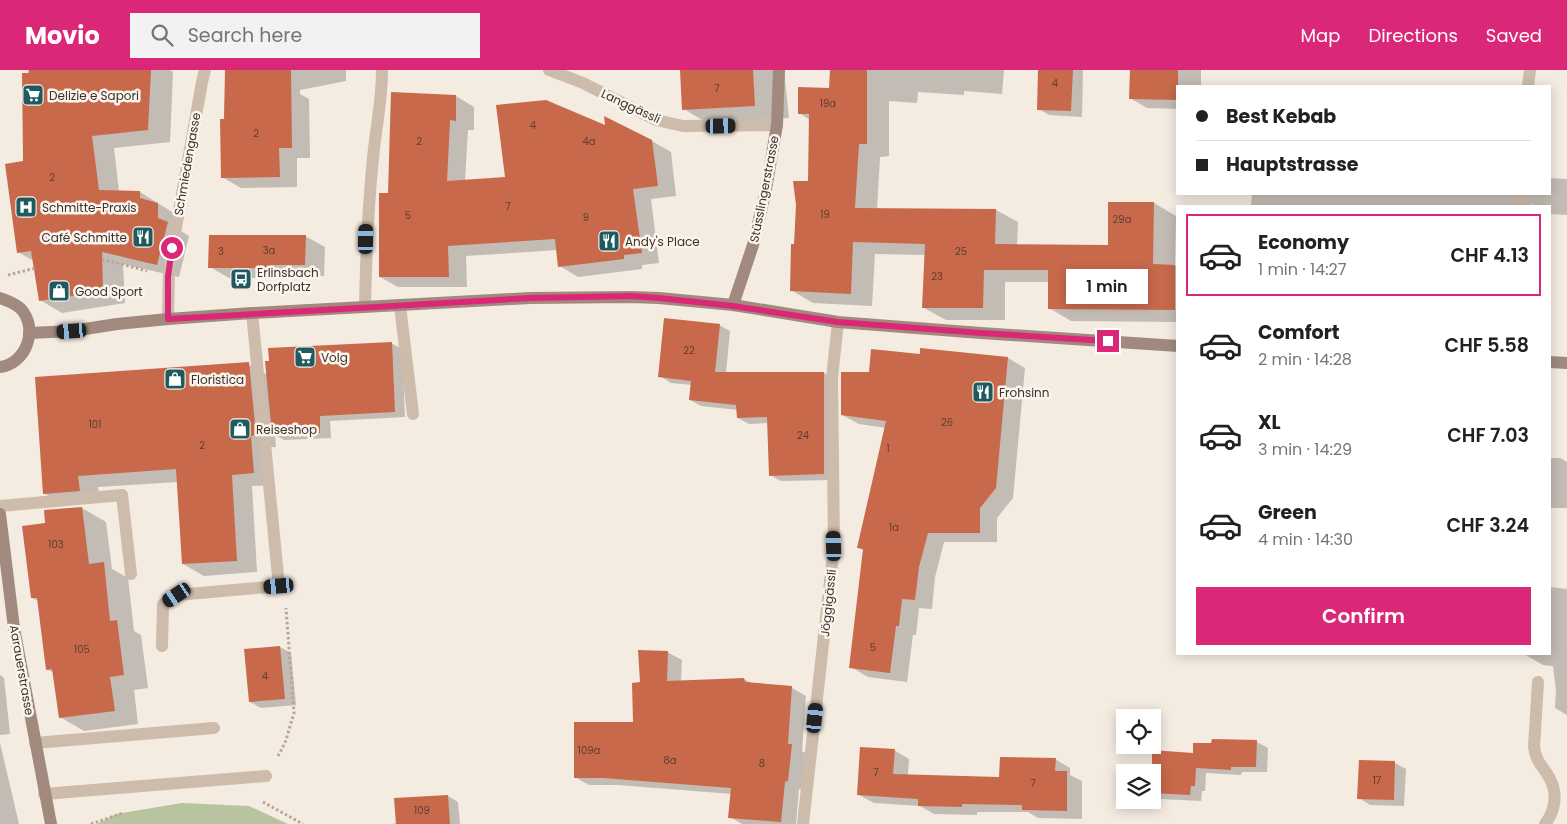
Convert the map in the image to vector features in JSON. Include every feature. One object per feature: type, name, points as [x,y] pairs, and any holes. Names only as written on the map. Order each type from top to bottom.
[{"type":"main road","name":"Stüsslingerstrasse","points":[[733,306],[753,245],[766,189],[777,125],[779,70]]},
{"type":"main road","points":[[29,333],[72,331],[117,324],[252,313],[530,298],[631,296],[733,306],[838,322],[1176,346]]},
{"type":"main road","points":[[0,298],[11,302],[20,309],[28,324],[29,333],[28,343],[23,354],[14,362],[0,368]]},
{"type":"main road","points":[[1551,362],[1567,363]]},
{"type":"main road","name":"Aarauerstrasse","points":[[0,514],[14,628],[49,819]]},
{"type":"street","name":"Schmiedengasse","points":[[168,319],[168,277],[205,70]]},
{"type":"street","points":[[365,307],[367,222],[373,154],[382,95],[382,70]]},
{"type":"street","name":"Langgässli","points":[[549,70],[583,83],[656,120],[683,126],[777,125]]},
{"type":"street","points":[[1528,85],[1530,70]]},
{"type":"street","points":[[400,306],[413,414]]},
{"type":"street","points":[[162,646],[163,604],[177,595],[279,586],[252,313]]},
{"type":"street","name":"Jöggigässli","points":[[803,824],[834,546],[832,378],[838,322]]},
{"type":"street","points":[[0,506],[122,495],[131,574]]},
{"type":"street","points":[[1538,682],[1535,754],[1541,767],[1551,780],[1555,799],[1550,817],[1545,824]]},
{"type":"street","points":[[35,743],[214,728]]},
{"type":"street","points":[[44,794],[266,776]]},
{"type":"path","points":[[102,259],[168,277]]},
{"type":"path","points":[[0,278],[36,268]]},
{"type":"path","points":[[266,776],[285,743],[294,713],[287,613],[279,586]]},
{"type":"path","points":[[262,802],[303,824]]},
{"type":"green space","points":[[182,803],[249,806],[288,824],[97,824],[116,814]]},
{"type":"building","points":[[29,70],[151,70],[148,130],[92,136],[99,190],[140,191],[140,198],[158,203],[158,218],[168,222],[157,265],[102,252],[103,291],[39,301],[31,251],[17,253],[5,164],[23,161],[22,73],[29,73]]},
{"type":"building","points":[[225,70],[291,70],[292,148],[279,148],[280,177],[221,178],[220,119],[224,119]]},
{"type":"building","points":[[680,70],[753,70],[755,106],[682,110]]},
{"type":"building","points":[[830,70],[867,70],[867,144],[859,144],[855,208],[996,209],[995,244],[1108,245],[1108,202],[1154,202],[1153,264],[1175,265],[1175,310],[1048,309],[1048,270],[984,270],[983,308],[922,308],[925,244],[853,242],[851,294],[790,291],[791,244],[794,244],[796,205],[793,181],[808,181],[809,114],[798,114],[798,87],[829,88]]},
{"type":"building","points":[[1038,70],[1073,70],[1071,111],[1037,110]]},
{"type":"building","points":[[1130,70],[1178,70],[1176,100],[1129,99]]},
{"type":"building","points":[[391,92],[456,95],[456,121],[450,120],[447,181],[505,177],[496,105],[546,100],[605,125],[604,116],[652,140],[658,186],[633,189],[642,253],[624,255],[624,259],[558,267],[555,239],[448,246],[449,277],[379,277],[379,193],[388,193]]},
{"type":"building","points":[[209,235],[306,235],[305,265],[271,265],[271,268],[208,268]]},
{"type":"building","points":[[664,318],[720,324],[715,372],[824,372],[824,474],[769,476],[767,417],[737,418],[736,405],[689,400],[691,381],[658,377]]},
{"type":"building","points":[[392,342],[395,412],[320,416],[320,433],[272,435],[265,361],[269,361],[268,348]]},
{"type":"building","points":[[920,348],[1008,357],[996,488],[980,508],[980,533],[928,533],[919,567],[915,600],[902,599],[899,626],[896,626],[890,673],[849,668],[863,549],[857,548],[886,421],[841,415],[841,372],[869,372],[871,349],[920,354]]},
{"type":"building","points":[[249,362],[256,435],[251,436],[254,473],[232,475],[237,561],[182,564],[176,469],[78,476],[80,491],[43,494],[35,377]]},
{"type":"building","points":[[82,507],[89,564],[104,562],[110,621],[117,620],[124,675],[110,677],[115,711],[59,718],[52,669],[46,670],[37,598],[31,598],[22,526],[45,523],[44,510]]},
{"type":"building","points":[[280,646],[285,699],[249,702],[244,649]]},
{"type":"building","points":[[638,650],[668,651],[667,681],[744,678],[745,682],[792,686],[788,744],[792,744],[788,781],[785,782],[781,822],[728,818],[731,788],[603,778],[574,778],[574,722],[633,722],[632,683],[640,682]]},
{"type":"building","points":[[1212,739],[1257,740],[1256,767],[1231,767],[1231,770],[1196,768],[1195,786],[1191,786],[1190,795],[1161,793],[1161,764],[1152,764],[1152,754],[1161,754],[1161,751],[1193,753],[1193,743],[1211,743]]},
{"type":"building","points":[[860,747],[895,749],[893,774],[999,777],[1000,757],[1056,758],[1055,771],[1067,771],[1067,811],[1022,810],[1022,805],[962,804],[962,807],[918,806],[918,799],[857,795]]},
{"type":"building","points":[[1359,760],[1395,761],[1394,800],[1357,799]]},
{"type":"building","points":[[448,795],[450,824],[396,824],[394,798]]},
{"type":"place","name":"Delizie e Sapori","points":[[33,95]]},
{"type":"place","name":"Schmitte-Praxis","points":[[26,207]]},
{"type":"place","name":"Café Schmitte","points":[[143,237]]},
{"type":"place","name":"Andy's Place","points":[[609,241]]},
{"type":"place","name":"Erlinsbach Dorfplatz","points":[[241,279]]},
{"type":"place","name":"Good Sport","points":[[59,291]]},
{"type":"place","name":"Volg","points":[[305,357]]},
{"type":"place","name":"Floristica","points":[[175,379]]},
{"type":"place","name":"Frohsinn","points":[[983,392]]},
{"type":"place","name":"Reiseshop","points":[[240,429]]},
{"type":"route","points":[[172,248],[168,277],[168,319],[530,298],[631,296],[733,306],[838,322],[1108,341]]}]
